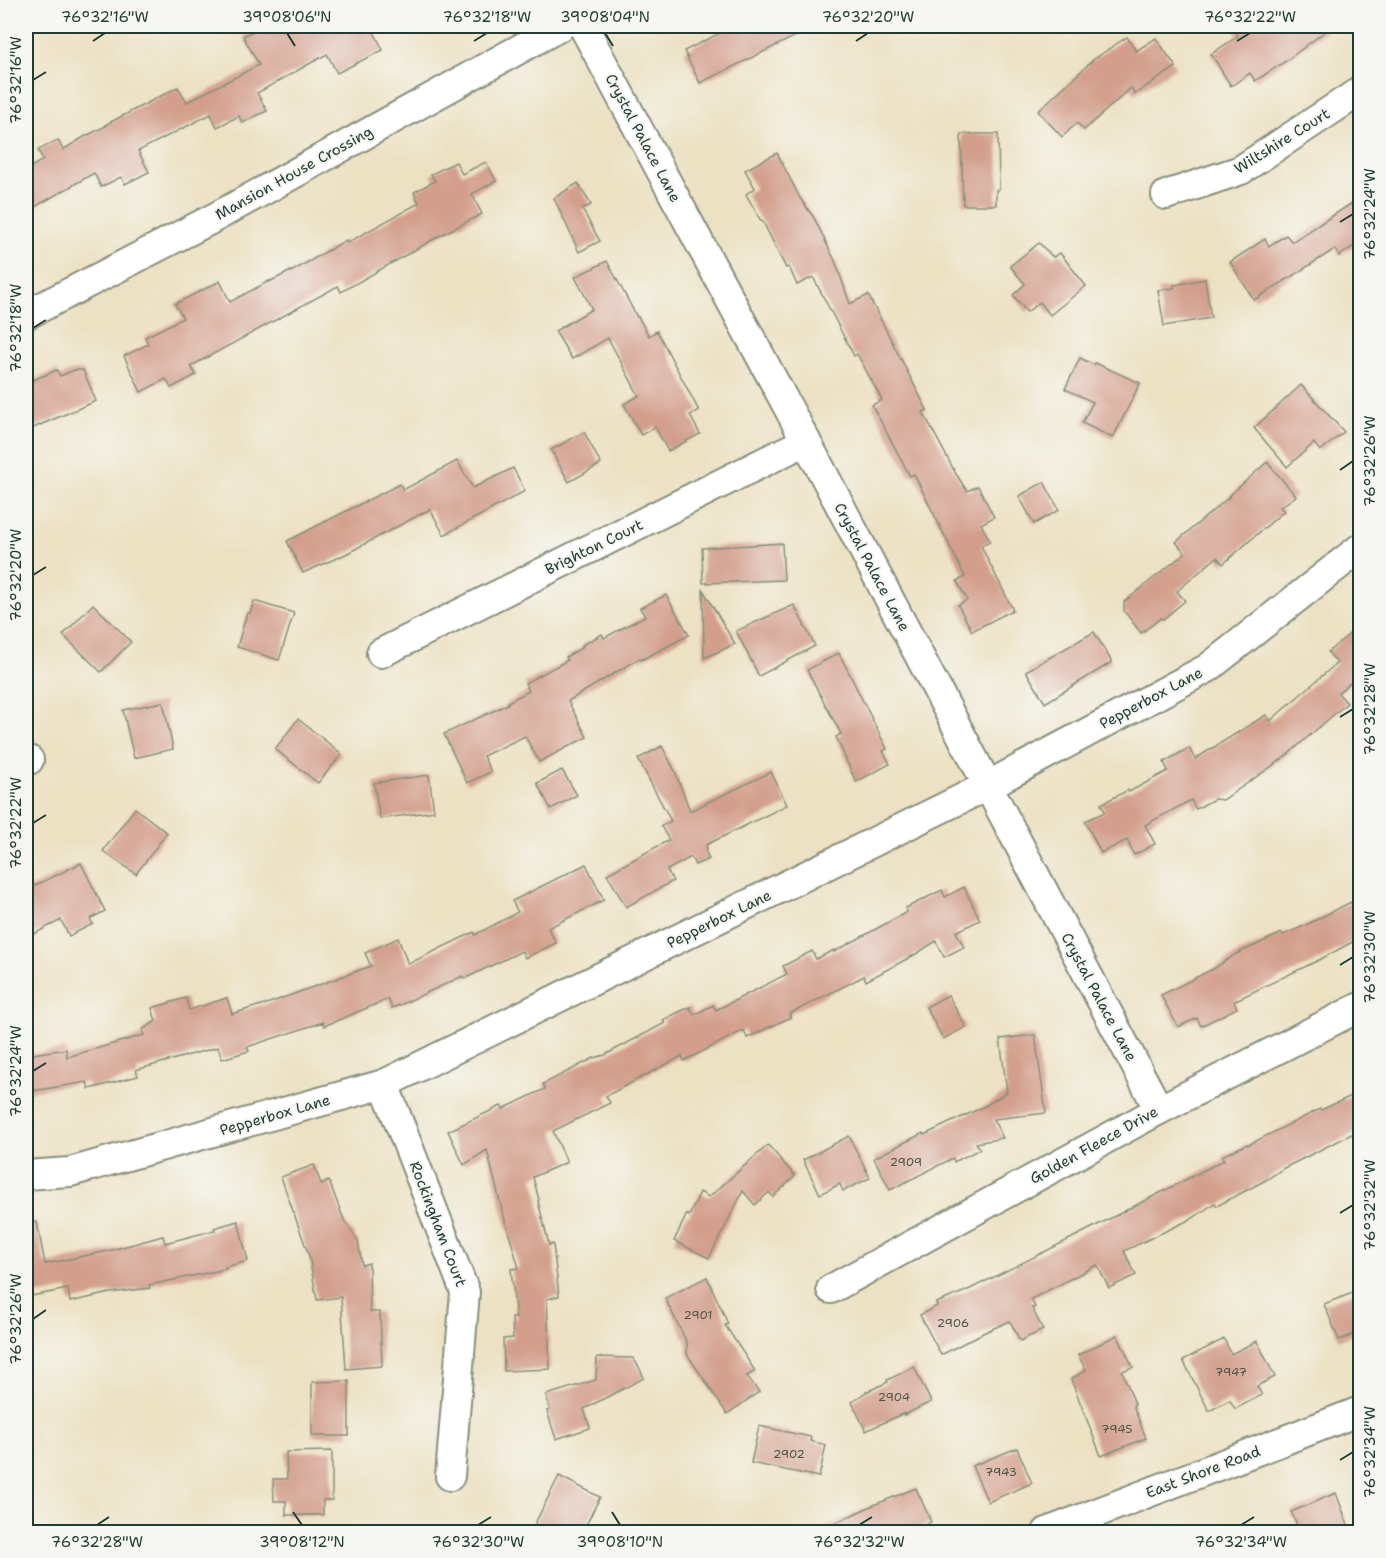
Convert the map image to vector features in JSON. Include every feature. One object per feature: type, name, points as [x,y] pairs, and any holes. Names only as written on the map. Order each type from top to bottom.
[{"type":"street","name":"Mansion House Crossing","points":[[26,315],[222,213],[561,26]]},
{"type":"street","name":"Crystal Palace Lane","points":[[583,26],[806,441],[1159,1110]]},
{"type":"street","name":"Wiltshire Court","points":[[1166,195],[1241,170],[1360,91]]},
{"type":"street","name":"Brighton Court","points":[[381,653],[806,441]]},
{"type":"street","name":"Pepperbox Lane","points":[[26,1175],[70,1172],[384,1084],[987,786],[1208,668],[1360,548]]},
{"type":"street","name":"Golden Fleece Drive","points":[[831,1289],[1159,1110],[1360,1007]]},
{"type":"street","name":"Rockingham Court","points":[[384,1084],[465,1292],[450,1476]]},
{"type":"street","name":"East Shore Road","points":[[1047,1533],[1360,1411]]},
{"type":"building","points":[[263,26],[371,26],[383,50],[337,73],[327,54],[257,93],[267,111],[242,123],[239,116],[217,127],[211,114],[138,151],[149,172],[125,184],[121,177],[101,187],[94,173],[33,208],[26,194],[26,170],[43,160],[38,150],[58,140],[63,150],[178,87],[187,102],[259,65],[243,36]]},
{"type":"building","points":[[734,26],[816,26],[700,83],[684,51]]},
{"type":"building","points":[[1232,26],[1332,26],[1255,81],[1250,73],[1231,86],[1211,54],[1238,36]]},
{"type":"building","points":[[1127,37],[1136,51],[1156,38],[1176,67],[1135,94],[1131,88],[1084,130],[1077,123],[1062,137],[1038,111],[1094,59]]},
{"type":"building","points":[[961,134],[998,134],[999,189],[996,190],[996,205],[963,205]]},
{"type":"building","points":[[777,153],[800,198],[814,218],[836,263],[850,304],[868,295],[927,410],[923,412],[956,474],[967,491],[978,486],[994,517],[981,524],[990,541],[981,546],[1013,610],[972,631],[958,605],[967,600],[957,581],[965,577],[914,474],[910,476],[872,405],[882,400],[857,354],[854,356],[813,277],[797,285],[789,267],[786,268],[746,194],[755,188],[745,170]]},
{"type":"building","points":[[456,162],[462,174],[486,162],[496,181],[472,194],[482,214],[341,292],[338,286],[191,366],[196,375],[171,388],[166,379],[141,392],[124,356],[148,344],[145,337],[183,318],[175,304],[220,281],[230,302],[291,272],[346,240],[347,243],[419,203],[414,192],[435,181],[431,174]]},
{"type":"building","points":[[578,183],[591,205],[582,209],[600,241],[579,252],[554,198]]},
{"type":"building","points":[[1360,198],[1360,242],[1339,256],[1335,249],[1254,300],[1230,262],[1265,239],[1269,246],[1286,235],[1292,242]]},
{"type":"building","points":[[1039,243],[1053,257],[1060,253],[1086,286],[1050,315],[1040,302],[1027,312],[1013,295],[1025,284],[1010,266]]},
{"type":"building","points":[[607,261],[649,336],[657,331],[699,411],[690,415],[700,434],[668,451],[655,427],[641,435],[624,404],[639,396],[608,338],[572,359],[555,331],[592,309],[575,277]]},
{"type":"building","points":[[1205,279],[1211,318],[1164,326],[1158,290]]},
{"type":"building","points":[[1080,358],[1140,383],[1113,438],[1082,423],[1093,402],[1065,389]]},
{"type":"building","points":[[57,370],[60,376],[74,370],[83,370],[96,401],[26,431],[26,383]]},
{"type":"building","points":[[1301,385],[1344,432],[1320,451],[1314,443],[1287,467],[1254,428]]},
{"type":"building","points":[[584,432],[601,464],[569,482],[551,450]]},
{"type":"building","points":[[457,461],[473,488],[513,468],[525,491],[444,535],[430,509],[346,554],[303,573],[287,541],[400,484],[403,490]]},
{"type":"building","points":[[1267,462],[1296,496],[1280,507],[1284,511],[1223,564],[1217,557],[1177,591],[1185,601],[1141,633],[1124,611],[1124,602],[1185,553],[1176,542]]},
{"type":"building","points":[[1044,482],[1059,510],[1034,524],[1019,496]]},
{"type":"building","points":[[782,543],[784,580],[703,583],[702,548]]},
{"type":"building","points":[[703,590],[735,644],[704,658]]},
{"type":"building","points":[[666,595],[689,635],[641,660],[640,658],[568,701],[587,737],[539,762],[525,736],[483,756],[491,772],[467,783],[444,734],[508,704],[529,691],[525,683],[568,660],[566,657],[583,647],[582,645],[602,634],[604,638],[645,616],[640,608]]},
{"type":"building","points":[[254,601],[294,613],[279,660],[237,647],[247,613],[250,613]]},
{"type":"building","points":[[93,604],[131,642],[101,672],[63,635]]},
{"type":"building","points":[[794,605],[815,646],[759,676],[736,631]]},
{"type":"building","points":[[1360,625],[1360,690],[1352,681],[1338,693],[1347,703],[1285,757],[1223,800],[1214,799],[1196,809],[1191,800],[1145,825],[1155,844],[1134,855],[1127,840],[1101,853],[1085,821],[1105,812],[1101,804],[1168,771],[1164,762],[1189,748],[1195,759],[1266,715],[1270,721],[1337,663],[1328,652]]},
{"type":"building","points":[[1094,632],[1112,662],[1045,703],[1026,671]]},
{"type":"building","points":[[839,653],[887,749],[883,751],[890,764],[856,782],[836,737],[841,734],[807,670]]},
{"type":"building","points":[[163,702],[173,749],[134,758],[123,710]]},
{"type":"building","points":[[298,719],[342,754],[318,783],[275,749]]},
{"type":"building","points":[[662,746],[675,771],[690,811],[771,772],[787,805],[706,845],[705,850],[709,859],[695,865],[691,857],[667,870],[673,881],[626,907],[607,874],[669,840],[661,826],[671,821],[638,759]]},
{"type":"building","points":[[562,770],[577,795],[551,809],[537,783]]},
{"type":"building","points":[[429,775],[434,811],[380,819],[374,783]]},
{"type":"building","points":[[135,808],[167,833],[136,874],[103,851]]},
{"type":"building","points":[[81,863],[105,911],[90,919],[93,924],[69,936],[61,920],[26,938],[26,890]]},
{"type":"building","points":[[586,864],[604,900],[548,928],[556,943],[525,958],[522,951],[464,979],[463,976],[392,1008],[388,999],[324,1026],[323,1022],[247,1047],[249,1051],[222,1059],[218,1047],[136,1070],[138,1076],[89,1089],[87,1082],[26,1092],[26,1055],[66,1049],[67,1057],[144,1035],[142,1030],[156,1021],[152,1008],[186,998],[189,1010],[227,998],[232,1014],[261,1006],[371,966],[365,953],[398,938],[408,964],[474,932],[475,935],[518,912],[512,901]]},
{"type":"building","points":[[964,887],[980,920],[956,932],[964,947],[944,957],[936,941],[866,981],[864,976],[789,1014],[791,1017],[747,1038],[744,1030],[684,1061],[682,1056],[606,1096],[610,1103],[553,1131],[567,1162],[533,1177],[549,1245],[553,1244],[559,1296],[547,1299],[550,1369],[504,1371],[503,1339],[513,1338],[512,1318],[516,1318],[511,1269],[519,1268],[487,1150],[464,1165],[448,1131],[501,1106],[503,1109],[545,1089],[543,1084],[594,1058],[605,1055],[665,1023],[663,1020],[677,1013],[690,1007],[694,1015],[713,1005],[716,1010],[787,974],[783,966],[812,951],[816,959],[834,950],[834,952],[907,912],[906,908],[942,890],[945,897]]},
{"type":"building","points":[[1351,902],[1360,920],[1360,938],[1234,1001],[1237,1008],[1201,1026],[1197,1018],[1178,1027],[1161,995],[1215,968],[1236,954],[1282,933],[1283,935],[1304,926]]},
{"type":"building","points":[[948,995],[966,1027],[943,1039],[926,1007]]},
{"type":"building","points":[[1035,1035],[1046,1113],[993,1119],[1003,1138],[976,1143],[980,1149],[954,1162],[953,1158],[890,1190],[874,1158],[923,1133],[924,1135],[985,1106],[1007,1092],[1000,1039]]},
{"type":"building","points":[[1360,1092],[1360,1130],[1284,1168],[1217,1206],[1215,1203],[1193,1218],[1124,1251],[1136,1275],[1109,1288],[1097,1265],[1031,1299],[1035,1307],[1032,1308],[1043,1330],[1020,1341],[1010,1321],[941,1355],[920,1315],[937,1306],[936,1303],[966,1291],[1082,1233],[1224,1160],[1222,1156]]},
{"type":"building","points":[[849,1136],[870,1178],[843,1191],[840,1184],[820,1194],[803,1160]]},
{"type":"building","points":[[768,1145],[795,1176],[773,1197],[769,1192],[755,1205],[743,1191],[709,1258],[674,1241],[700,1192],[709,1197]]},
{"type":"building","points":[[314,1165],[321,1184],[329,1181],[344,1220],[358,1241],[362,1265],[369,1263],[370,1312],[380,1312],[382,1366],[346,1369],[341,1297],[317,1300],[309,1256],[281,1177]]},
{"type":"building","points":[[238,1221],[248,1261],[225,1267],[226,1269],[149,1285],[150,1288],[110,1293],[70,1302],[68,1289],[26,1297],[26,1223],[37,1222],[45,1264],[108,1251],[163,1236],[165,1243],[215,1230],[214,1228]]},
{"type":"building","points":[[707,1277],[728,1324],[725,1325],[755,1371],[747,1376],[759,1392],[727,1414],[687,1354],[687,1343],[665,1298]]},
{"type":"building","points":[[1360,1290],[1360,1332],[1339,1340],[1324,1304]]},
{"type":"building","points":[[1117,1335],[1133,1367],[1122,1371],[1146,1438],[1101,1456],[1071,1379],[1086,1370],[1078,1355]]},
{"type":"building","points":[[1224,1339],[1231,1354],[1257,1341],[1275,1377],[1257,1386],[1262,1395],[1235,1409],[1230,1400],[1209,1411],[1183,1360]]},
{"type":"building","points":[[597,1357],[633,1358],[644,1378],[584,1409],[590,1428],[556,1439],[547,1411],[550,1410],[546,1395],[596,1380]]},
{"type":"building","points":[[914,1367],[931,1402],[866,1431],[852,1402],[866,1392],[888,1382],[887,1380]]},
{"type":"building","points":[[349,1381],[349,1436],[312,1436],[312,1382]]},
{"type":"building","points":[[759,1426],[811,1437],[810,1441],[826,1445],[819,1477],[751,1463]]},
{"type":"building","points":[[1017,1448],[1032,1483],[988,1502],[972,1466]]},
{"type":"building","points":[[332,1451],[332,1500],[323,1500],[323,1515],[286,1515],[286,1501],[274,1501],[273,1479],[287,1479],[286,1452]]},
{"type":"building","points":[[559,1476],[600,1497],[582,1533],[530,1533]]},
{"type":"building","points":[[916,1488],[931,1522],[909,1533],[814,1533],[869,1507]]},
{"type":"building","points":[[1336,1493],[1351,1533],[1301,1533],[1291,1512]]}]
